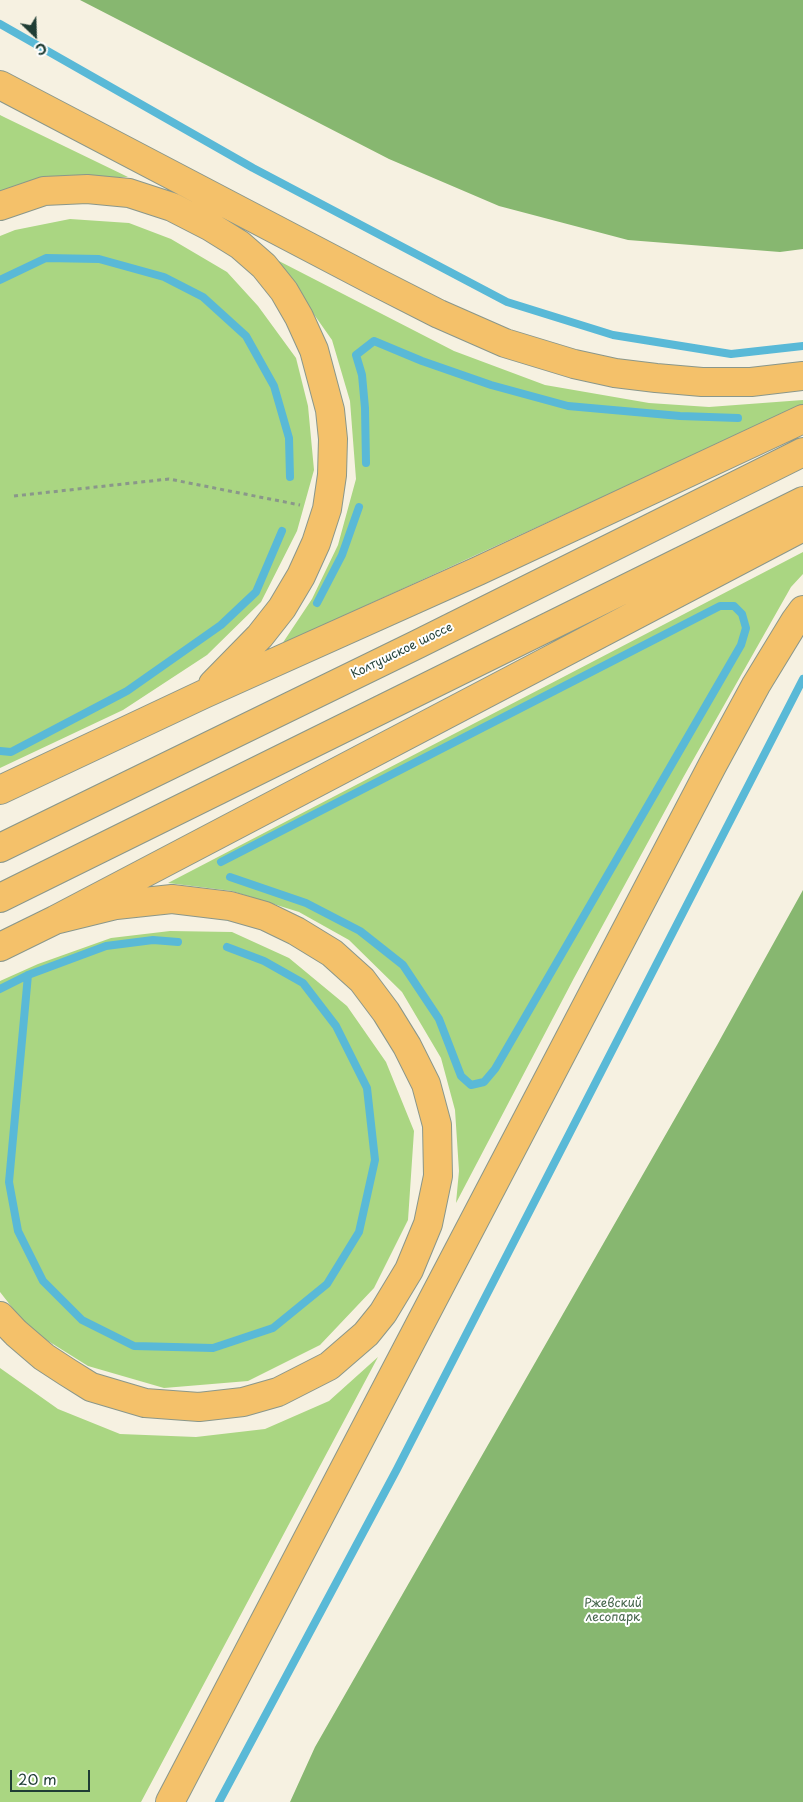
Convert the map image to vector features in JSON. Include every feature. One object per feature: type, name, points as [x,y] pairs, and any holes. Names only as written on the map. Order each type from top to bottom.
[{"type":"main road","points":[[0,85],[374,281],[439,314],[505,342],[574,364],[615,373],[656,378],[702,382],[751,382],[803,376]]},
{"type":"main road","points":[[0,206],[44,192],[87,189],[129,193],[172,207],[211,227],[240,245],[264,266],[284,291],[299,317],[314,350],[330,410],[333,439],[332,475],[328,509],[316,543],[301,576],[282,608],[260,636],[204,694]]},
{"type":"main road","points":[[0,790],[204,694],[478,571],[803,419]]},
{"type":"main road","name":"Колтушское шоссе","points":[[0,848],[803,452]]},
{"type":"main road","points":[[0,898],[803,502]]},
{"type":"main road","points":[[0,947],[55,920],[803,526]]},
{"type":"main road","points":[[170,1802],[712,766],[756,686],[795,620],[803,610]]},
{"type":"main road","points":[[0,1316],[23,1339],[66,1372],[91,1387],[145,1402],[199,1407],[243,1402],[278,1392],[329,1366],[366,1334],[383,1312],[409,1270],[428,1224],[438,1176],[437,1125],[426,1084],[407,1046],[386,1012],[362,980],[332,953],[296,931],[265,916],[230,906],[172,900],[116,905],[55,920]]},
{"type":"path","points":[[14,496],[169,479],[328,509]]},
{"type":"green space","points":[[80,0],[803,0],[803,249],[780,252],[628,240],[499,206],[389,159]]},
{"type":"green space","points":[[0,115],[128,177],[37,182],[0,194]]},
{"type":"green space","points":[[70,219],[129,223],[171,239],[227,272],[258,306],[296,358],[308,406],[314,470],[297,531],[261,602],[207,655],[123,710],[0,768],[0,236],[15,230]]},
{"type":"green space","points":[[275,259],[454,351],[545,385],[649,403],[709,407],[803,400],[803,405],[282,644],[312,599],[338,545],[356,479],[350,401],[332,340]]},
{"type":"green space","points":[[803,552],[803,574],[791,587],[684,776],[574,978],[456,1203],[459,1171],[455,1110],[441,1058],[402,992],[349,940],[299,912],[232,891],[168,883]]},
{"type":"green space","name":"Ржевский лесопарк","points":[[803,890],[803,1802],[290,1802],[315,1747],[717,1045]]},
{"type":"green space","points":[[170,931],[232,932],[289,958],[347,1006],[386,1062],[414,1131],[408,1220],[374,1288],[320,1345],[248,1381],[164,1388],[88,1366],[29,1329],[0,1292],[0,981],[38,964],[111,938]]},
{"type":"green space","points":[[378,1357],[141,1802],[0,1802],[0,1368],[58,1409],[120,1434],[196,1437],[265,1429],[329,1401]]},
{"type":"waterway","points":[[0,24],[253,168],[507,302],[613,335],[731,354],[803,346]]},
{"type":"waterway","points":[[0,280],[46,258],[99,259],[164,277],[203,297],[246,336],[274,386],[289,438],[290,477]]},
{"type":"waterway","points":[[366,463],[362,375],[356,355],[374,341],[422,361],[491,385],[568,406],[680,416],[738,418]]},
{"type":"waterway","points":[[317,603],[342,555],[359,507]]},
{"type":"waterway","points":[[0,751],[11,752],[127,691],[221,625],[256,592],[282,531]]},
{"type":"waterway","points":[[221,862],[720,606],[734,606],[742,614],[746,628],[741,645],[495,1069],[484,1082],[471,1085],[461,1076],[439,1019],[403,965],[360,931],[306,903],[230,877]]},
{"type":"waterway","points":[[219,1802],[396,1471],[803,679]]},
{"type":"waterway","points":[[0,989],[28,975],[106,946],[153,940],[178,942]]},
{"type":"waterway","points":[[28,975],[9,1182],[18,1231],[43,1281],[82,1320],[134,1346],[213,1348],[273,1328],[327,1284],[359,1232],[375,1160],[367,1088],[336,1026],[303,983],[264,961],[227,947]]}]
